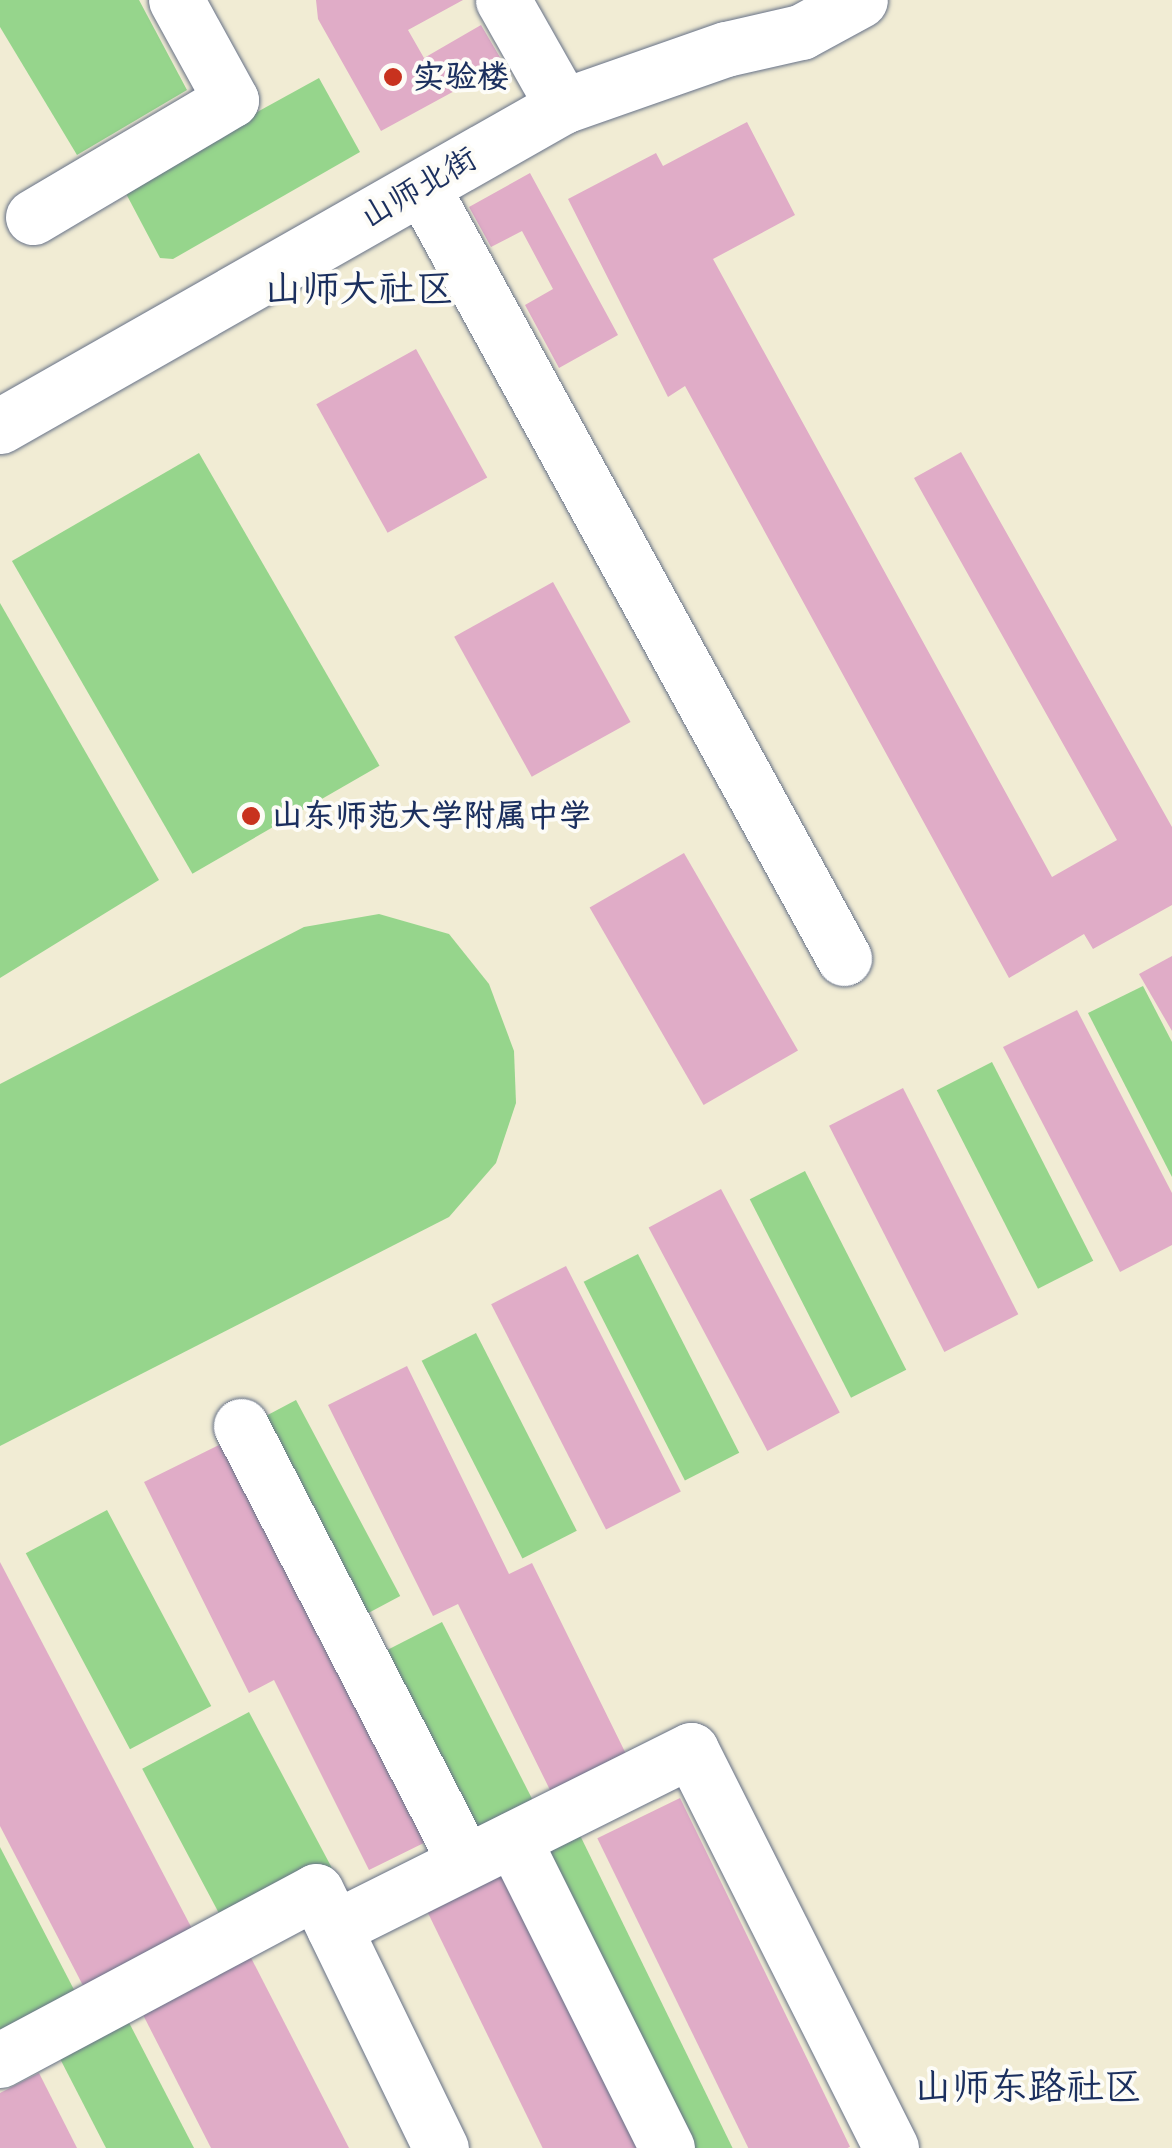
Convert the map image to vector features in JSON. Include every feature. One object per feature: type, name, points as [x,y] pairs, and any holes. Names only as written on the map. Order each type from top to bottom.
[{"type":"street","points":[[34,217],[230,100],[176,0]]},
{"type":"street","points":[[504,0],[563,106]]},
{"type":"street","name":"山师北街","points":[[0,426],[563,106],[726,49],[801,32],[860,0]]},
{"type":"street","points":[[422,188],[844,958]]},
{"type":"street","points":[[242,1426],[666,2148]]},
{"type":"street","points":[[334,1928],[691,1750],[891,2148]]},
{"type":"street","points":[[0,2060],[316,1891],[441,2148]]},
{"type":"green space","points":[[0,0],[139,0],[187,90],[77,155],[0,27]]},
{"type":"green space","points":[[319,78],[360,152],[173,259],[160,258],[122,186]]},
{"type":"green space","points":[[199,453],[380,766],[192,874],[12,561]]},
{"type":"green space","points":[[0,603],[159,880],[0,978]]},
{"type":"green space","points":[[379,914],[449,934],[489,984],[514,1051],[516,1103],[496,1163],[449,1217],[0,1446],[0,1084],[304,927]]},
{"type":"green space","points":[[1143,986],[1172,1042],[1172,1177],[1088,1013]]},
{"type":"green space","points":[[992,1062],[1093,1261],[1038,1289],[937,1090]]},
{"type":"green space","points":[[805,1171],[906,1370],[851,1398],[750,1199]]},
{"type":"green space","points":[[638,1254],[739,1453],[685,1480],[584,1282]]},
{"type":"green space","points":[[476,1333],[577,1531],[522,1558],[422,1361]]},
{"type":"green space","points":[[296,1400],[400,1596],[346,1625],[242,1429]]},
{"type":"green space","points":[[107,1510],[211,1706],[130,1749],[26,1553]]},
{"type":"green space","points":[[442,1622],[543,1821],[488,1849],[387,1650]]},
{"type":"green space","points":[[249,1712],[341,1884],[234,1941],[142,1769]]},
{"type":"green space","points":[[575,1825],[733,2148],[661,2148],[517,1853]]},
{"type":"green space","points":[[0,1847],[83,2007],[0,2050]]},
{"type":"green space","points":[[123,2011],[194,2148],[106,2148],[54,2047]]},
{"type":"building","name":"实验楼","points":[[316,0],[463,0],[408,30],[424,58],[481,25],[504,64],[381,131],[318,19]]},
{"type":"building","points":[[747,122],[795,215],[713,259],[1052,877],[1117,840],[914,478],[961,452],[1172,827],[1172,905],[1093,949],[1084,934],[1009,978],[685,386],[668,397],[568,199],[656,153],[663,166]]},
{"type":"building","points":[[530,173],[618,335],[559,368],[525,305],[553,289],[522,231],[491,247],[469,207]]},
{"type":"building","points":[[416,349],[487,478],[388,533],[316,404]]},
{"type":"building","points":[[553,582],[631,722],[532,777],[454,637]]},
{"type":"building","points":[[684,853],[798,1050],[704,1105],[590,908]]},
{"type":"building","points":[[1172,956],[1172,1031],[1139,974]]},
{"type":"building","points":[[1077,1010],[1172,1193],[1172,1245],[1120,1272],[1003,1047]]},
{"type":"building","points":[[903,1088],[1018,1314],[944,1352],[829,1126]]},
{"type":"building","points":[[721,1189],[840,1412],[767,1451],[649,1227]]},
{"type":"building","points":[[566,1266],[681,1491],[606,1530],[491,1304]]},
{"type":"building","points":[[407,1366],[509,1574],[532,1563],[627,1756],[552,1794],[458,1604],[433,1616],[328,1405]]},
{"type":"building","points":[[223,1443],[325,1650],[348,1639],[444,1833],[369,1870],[274,1680],[249,1693],[144,1482]]},
{"type":"building","points":[[0,1562],[199,1942],[90,1999],[0,1826]]},
{"type":"building","points":[[680,1798],[850,2147],[748,2148],[597,1838]]},
{"type":"building","points":[[500,1853],[643,2147],[543,2148],[418,1893]]},
{"type":"building","points":[[246,1948],[349,2148],[211,2148],[138,2005]]},
{"type":"building","points":[[39,2073],[77,2148],[0,2148],[0,2093]]},
{"type":"place","name":"实验楼","points":[[393,77]]},
{"type":"place","name":"山东师范大学附属中学","points":[[251,816]]},
{"type":"district","name":"山师大社区","points":[[359,290]]},
{"type":"district","name":"山师东路社区","points":[[1028,2088]]}]
